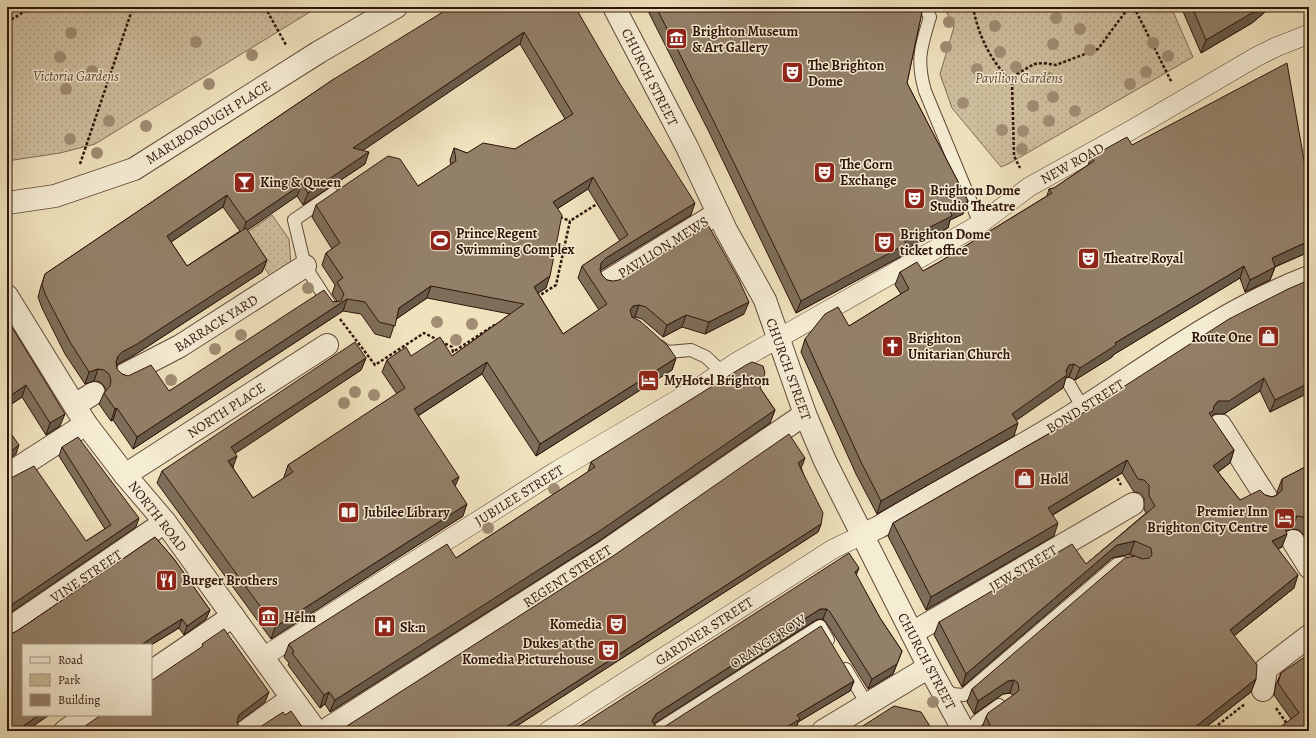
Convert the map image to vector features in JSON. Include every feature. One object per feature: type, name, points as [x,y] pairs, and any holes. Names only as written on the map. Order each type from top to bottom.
[{"type":"street","name":"MARLBOROUGH PLACE","points":[[8,212],[134,169],[319,52],[396,7]]},
{"type":"street","name":"CHURCH STREET","points":[[614,7],[687,148],[718,213],[764,300],[805,414],[825,461],[912,634],[964,731]]},
{"type":"street","name":"NEW ROAD","points":[[778,338],[980,224],[1029,187],[1276,47],[1309,34]]},
{"type":"street","name":"PAVILION MEWS","points":[[608,281],[718,213]]},
{"type":"street","name":"BARRACK YARD","points":[[124,376],[180,346],[305,266]]},
{"type":"street","name":"BOND STREET","points":[[862,535],[879,527],[1083,408],[1156,359],[1251,302],[1309,277]]},
{"type":"street","name":"NORTH ROAD","points":[[7,296],[86,424],[165,522],[263,657],[291,699],[316,731]]},
{"type":"street","name":"JUBILEE STREET","points":[[263,657],[558,470],[778,338]]},
{"type":"street","name":"NORTH PLACE","points":[[126,475],[327,345]]},
{"type":"street","points":[[75,405],[94,393]]},
{"type":"street","name":"REGENT STREET","points":[[324,731],[603,553],[805,414]]},
{"type":"street","points":[[7,475],[86,424]]},
{"type":"street","points":[[1220,425],[1266,497]]},
{"type":"street","name":"JEW STREET","points":[[912,634],[1133,504]]},
{"type":"street","name":"VINE STREET","points":[[7,630],[165,522]]},
{"type":"street","name":"GARDNER STREET","points":[[548,731],[827,553],[862,535]]},
{"type":"street","points":[[1293,541],[1309,567]]},
{"type":"street","points":[[152,671],[233,616]]},
{"type":"street","points":[[1263,690],[1266,669],[1309,636]]},
{"type":"street","points":[[823,731],[867,704],[934,676]]},
{"type":"street","points":[[246,731],[291,699]]},
{"type":"street","points":[[65,731],[87,716]]},
{"type":"lane","points":[[925,7],[930,17],[920,52],[919,72],[924,91],[980,224]]},
{"type":"lane","points":[[332,307],[305,266],[294,220],[339,190]]},
{"type":"lane","points":[[649,337],[668,352],[691,350],[706,357],[722,372]]},
{"type":"lane","points":[[1069,384],[1083,408]]},
{"type":"lane","points":[[934,676],[952,694],[964,695],[1117,564],[1131,561],[1140,564]]},
{"type":"lane","name":"ORANGE ROW","points":[[656,731],[820,626],[867,704]]},
{"type":"lane","points":[[972,731],[977,721],[1007,700]]},
{"type":"path","points":[[7,22],[32,7]]},
{"type":"path","points":[[80,165],[134,7]]},
{"type":"path","points":[[265,7],[286,45]]},
{"type":"path","points":[[973,7],[976,25],[995,64],[1012,82]]},
{"type":"path","points":[[1029,187],[1014,156],[1012,82],[1017,74],[1034,64],[1042,63],[1056,65],[1098,49],[1129,7]]},
{"type":"path","points":[[1134,7],[1181,101]]},
{"type":"path","points":[[532,301],[556,285],[570,221],[603,201]]},
{"type":"path","points":[[7,235],[9,235],[8,212]]},
{"type":"path","points":[[554,215],[570,221]]},
{"type":"path","points":[[332,307],[375,365],[424,333],[452,347],[456,356]]},
{"type":"path","points":[[453,352],[499,322]]},
{"type":"path","points":[[353,346],[358,344]]},
{"type":"path","points":[[1113,471],[1133,504]]},
{"type":"path","points":[[1210,731],[1263,690]]},
{"type":"path","points":[[1283,719],[1292,731]]},
{"type":"green space","name":"Victoria Gardens","points":[[7,7],[318,7],[95,144],[60,153],[7,161]]},
{"type":"green space","name":"Pavilion Gardens","points":[[944,7],[1171,7],[1193,57],[1001,167],[952,108],[940,74],[954,27]]},
{"type":"green space","points":[[272,215],[289,239],[291,264],[271,277],[242,236]]},
{"type":"building","points":[[451,7],[575,7],[620,84],[695,203],[606,258],[601,263],[600,270],[602,275],[607,280],[619,280],[708,225],[738,278],[749,302],[709,322],[686,315],[667,325],[646,307],[639,305],[633,306],[630,310],[632,317],[640,321],[668,346],[676,358],[540,444],[487,362],[414,409],[459,477],[452,481],[467,504],[275,627],[162,471],[355,342],[366,358],[231,447],[237,456],[228,461],[253,498],[293,472],[288,465],[405,388],[387,360],[406,347],[411,356],[440,337],[452,356],[524,304],[431,286],[399,308],[395,326],[379,322],[365,302],[347,299],[137,437],[117,408],[115,409],[104,393],[110,386],[111,380],[109,374],[104,370],[98,369],[89,372],[70,342],[46,296],[42,285],[45,274],[334,79]],"holes":[[[524,32],[573,114],[515,149],[483,143],[467,153],[454,148],[456,161],[418,186],[400,159],[388,156],[316,205],[340,243],[326,253],[343,278],[337,282],[344,294],[341,301],[333,302],[324,290],[169,391],[151,365],[128,376],[122,374],[117,369],[116,362],[118,356],[122,352],[137,344],[267,260],[246,228],[187,266],[167,236],[227,195],[246,222],[302,184],[308,193],[369,152],[353,148]],[[593,177],[628,235],[582,266],[607,304],[563,334],[534,287],[550,276],[562,215],[553,202]]]},
{"type":"building","points":[[656,7],[923,7],[907,83],[968,201],[950,211],[952,216],[904,240],[906,244],[801,301]]},
{"type":"building","points":[[1192,7],[1260,7],[1206,40]]},
{"type":"building","points":[[1287,63],[1305,166],[1309,177],[1309,241],[1272,258],[1275,267],[1250,280],[1244,266],[1115,343],[1116,345],[1080,368],[1074,364],[1069,365],[1066,371],[1067,375],[1012,414],[1018,423],[881,501],[861,462],[805,339],[825,314],[838,307],[849,326],[909,289],[900,272],[917,262],[923,271],[941,261],[1052,193],[1049,189],[1054,188],[1094,161],[1091,157],[1127,137],[1132,145]]},
{"type":"building","points":[[1309,280],[1309,383],[1275,400],[1264,378],[1229,401],[1218,401],[1214,406],[1213,411],[1209,413],[1234,450],[1213,466],[1240,500],[1260,490],[1265,495],[1272,497],[1277,495],[1282,490],[1282,479],[1309,465],[1309,522],[1303,517],[1297,516],[1291,518],[1285,528],[1287,534],[1272,541],[1298,575],[1230,630],[1257,665],[1256,679],[1190,731],[993,731],[986,717],[988,713],[1019,690],[1018,683],[1014,680],[1008,681],[978,701],[972,689],[1125,558],[1135,556],[1142,559],[1149,558],[1152,555],[1151,548],[1135,541],[1117,545],[966,674],[939,622],[1072,544],[1086,564],[1155,506],[1149,496],[1149,485],[1144,480],[1138,479],[1127,460],[1048,508],[1058,523],[931,597],[893,523],[1064,425],[1229,319]]},
{"type":"building","points":[[7,319],[65,414],[50,423],[26,385],[7,398]]},
{"type":"building","points":[[752,362],[763,366],[765,373],[760,388],[775,410],[601,530],[335,700],[329,692],[324,695],[292,653],[294,652],[289,644],[447,544],[456,558],[595,467],[591,462]]},
{"type":"building","points":[[7,428],[19,445],[7,454]]},
{"type":"building","points":[[789,434],[805,458],[798,463],[823,513],[821,524],[500,731],[351,731],[347,726],[613,556]]},
{"type":"building","points":[[78,437],[139,518],[7,608],[7,478],[11,478],[34,466],[86,541],[111,525],[62,447]]},
{"type":"building","points":[[155,537],[174,559],[210,610],[187,626],[182,619],[142,644],[22,644],[22,716],[38,716],[16,731],[7,731],[7,633],[11,634]]},
{"type":"building","points":[[849,553],[859,568],[855,572],[880,618],[902,651],[897,664],[872,679],[830,612],[827,609],[820,609],[656,714],[652,721],[656,727],[664,727],[821,626],[854,681],[797,715],[800,719],[780,731],[572,731]]},
{"type":"building","points":[[224,629],[269,692],[239,715],[237,722],[243,731],[78,731],[100,716],[152,716],[152,680],[203,646],[202,644]]},
{"type":"building","points":[[1309,654],[1309,731],[1275,731],[1299,713],[1278,683],[1281,673]]},
{"type":"building","points":[[894,706],[921,712],[933,731],[855,731]]},
{"type":"building","points":[[291,711],[305,731],[254,731],[283,712],[285,715]]},
{"type":"place","name":"Brighton Museum & Art Gallery","points":[[677,39]]},
{"type":"place","name":"The Brighton Dome","points":[[793,73]]},
{"type":"place","name":"The Corn Exchange","points":[[824,172]]},
{"type":"place","name":"King & Queen","points":[[244,182]]},
{"type":"place","name":"Brighton Dome Studio Theatre","points":[[914,198]]},
{"type":"place","name":"Prince Regent Swimming Complex","points":[[441,241]]},
{"type":"place","name":"Brighton Dome ticket office","points":[[885,242]]},
{"type":"place","name":"Theatre Royal","points":[[1088,258]]},
{"type":"place","name":"Route One","points":[[1268,337]]},
{"type":"place","name":"Brighton Unitarian Church","points":[[892,346]]},
{"type":"place","name":"MyHotel Brighton","points":[[649,380]]},
{"type":"place","name":"Hold","points":[[1025,479]]},
{"type":"place","name":"Jubilee Library","points":[[348,512]]},
{"type":"place","name":"Premier Inn Brighton City Centre","points":[[1284,519]]},
{"type":"place","name":"Burger Brothers","points":[[167,580]]},
{"type":"place","name":"Helm","points":[[268,617]]},
{"type":"place","name":"Komedia","points":[[617,624]]},
{"type":"place","name":"Sk:n","points":[[385,627]]},
{"type":"place","name":"Dukes at the Komedia Picturehouse","points":[[609,651]]}]
